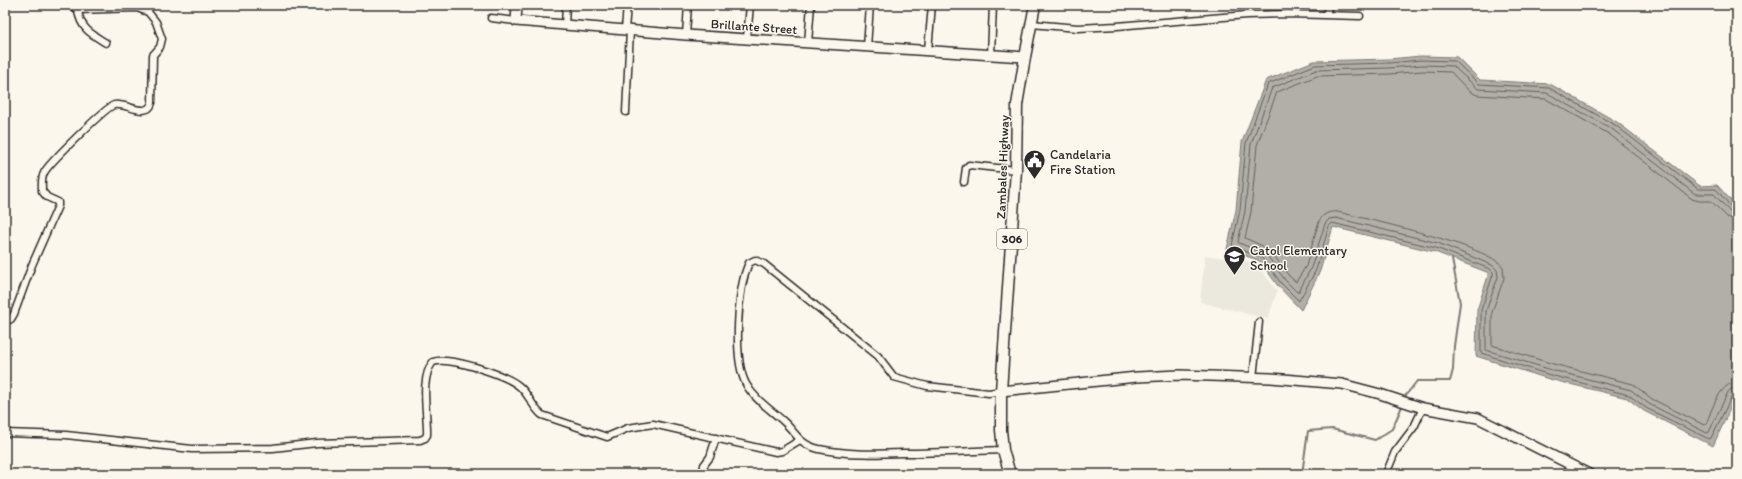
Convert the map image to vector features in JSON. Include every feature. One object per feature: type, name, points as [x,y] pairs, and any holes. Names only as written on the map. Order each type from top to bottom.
[{"type":"main road","name":"Zambales Highway","points":[[1010,474],[1001,430],[1002,391],[1016,170],[1017,105],[1035,5]]},
{"type":"street","points":[[5,322],[11,319],[14,314],[32,265],[58,206],[58,202],[47,197],[42,192],[44,172],[96,118],[110,107],[117,105],[145,110],[150,107],[152,103],[153,54],[160,47],[162,39],[156,22],[148,12],[137,8],[78,10],[71,5]]},
{"type":"street","points":[[491,18],[516,21],[517,5]]},
{"type":"street","points":[[565,26],[566,5]]},
{"type":"street","points":[[626,5],[626,112]]},
{"type":"street","points":[[686,34],[688,5]]},
{"type":"street","points":[[748,38],[750,5]]},
{"type":"street","points":[[808,43],[811,5]]},
{"type":"street","points":[[867,47],[870,5]]},
{"type":"street","points":[[928,50],[932,5]]},
{"type":"street","points":[[991,55],[994,5]]},
{"type":"street","points":[[1326,14],[1329,5]]},
{"type":"street","points":[[78,10],[82,24],[88,31],[106,43]]},
{"type":"street","points":[[1031,24],[1078,28],[1247,15],[1326,14],[1360,16]]},
{"type":"street","name":"Brillante Street","points":[[516,21],[565,26],[1025,57]]},
{"type":"street","points":[[964,182],[966,168],[969,165],[1016,170]]},
{"type":"street","points":[[1004,450],[940,453],[858,454],[811,447],[800,440],[783,421],[751,392],[742,373],[739,357],[738,319],[742,290],[749,263],[753,260],[764,264],[873,353],[894,376],[927,386],[989,393],[1151,376],[1179,375],[1342,384],[1375,392],[1420,407],[1478,418],[1589,474]]},
{"type":"street","points":[[1253,378],[1259,322]]},
{"type":"street","points":[[5,433],[66,436],[192,449],[266,448],[325,442],[420,440],[425,438],[427,435],[425,400],[428,372],[433,362],[438,360],[462,364],[508,379],[518,385],[525,392],[536,410],[542,415],[600,436],[611,436],[628,428],[653,424],[776,452],[782,451],[800,440]]},
{"type":"street","points":[[1386,474],[1395,452],[1414,427],[1420,407]]},
{"type":"street","points":[[703,474],[704,465],[710,457],[716,438]]},
{"type":"shaded area","points":[[1040,5],[1077,5],[1077,9],[1040,7]]},
{"type":"shaded area","name":"Catol Elementary School","points":[[1205,255],[1256,263],[1277,291],[1268,319],[1200,302]]},
{"type":"water","points":[[1421,56],[1457,57],[1480,80],[1550,84],[1617,122],[1700,186],[1717,185],[1737,207],[1737,394],[1713,446],[1644,411],[1627,398],[1549,379],[1476,356],[1477,310],[1489,273],[1435,252],[1333,227],[1320,271],[1301,310],[1278,286],[1260,261],[1227,249],[1236,210],[1242,142],[1266,80],[1314,61],[1389,59]]},
{"type":"waterway","points":[[1404,399],[1417,381],[1450,381],[1453,370],[1454,346],[1460,303],[1452,259]]},
{"type":"waterway","points":[[1302,474],[1308,431],[1332,429],[1375,440],[1392,429],[1403,404]]},
{"type":"place","name":"Candelaria Fire Station","points":[[1035,180]]},
{"type":"place","name":"Catol Elementary School","points":[[1235,276]]}]
